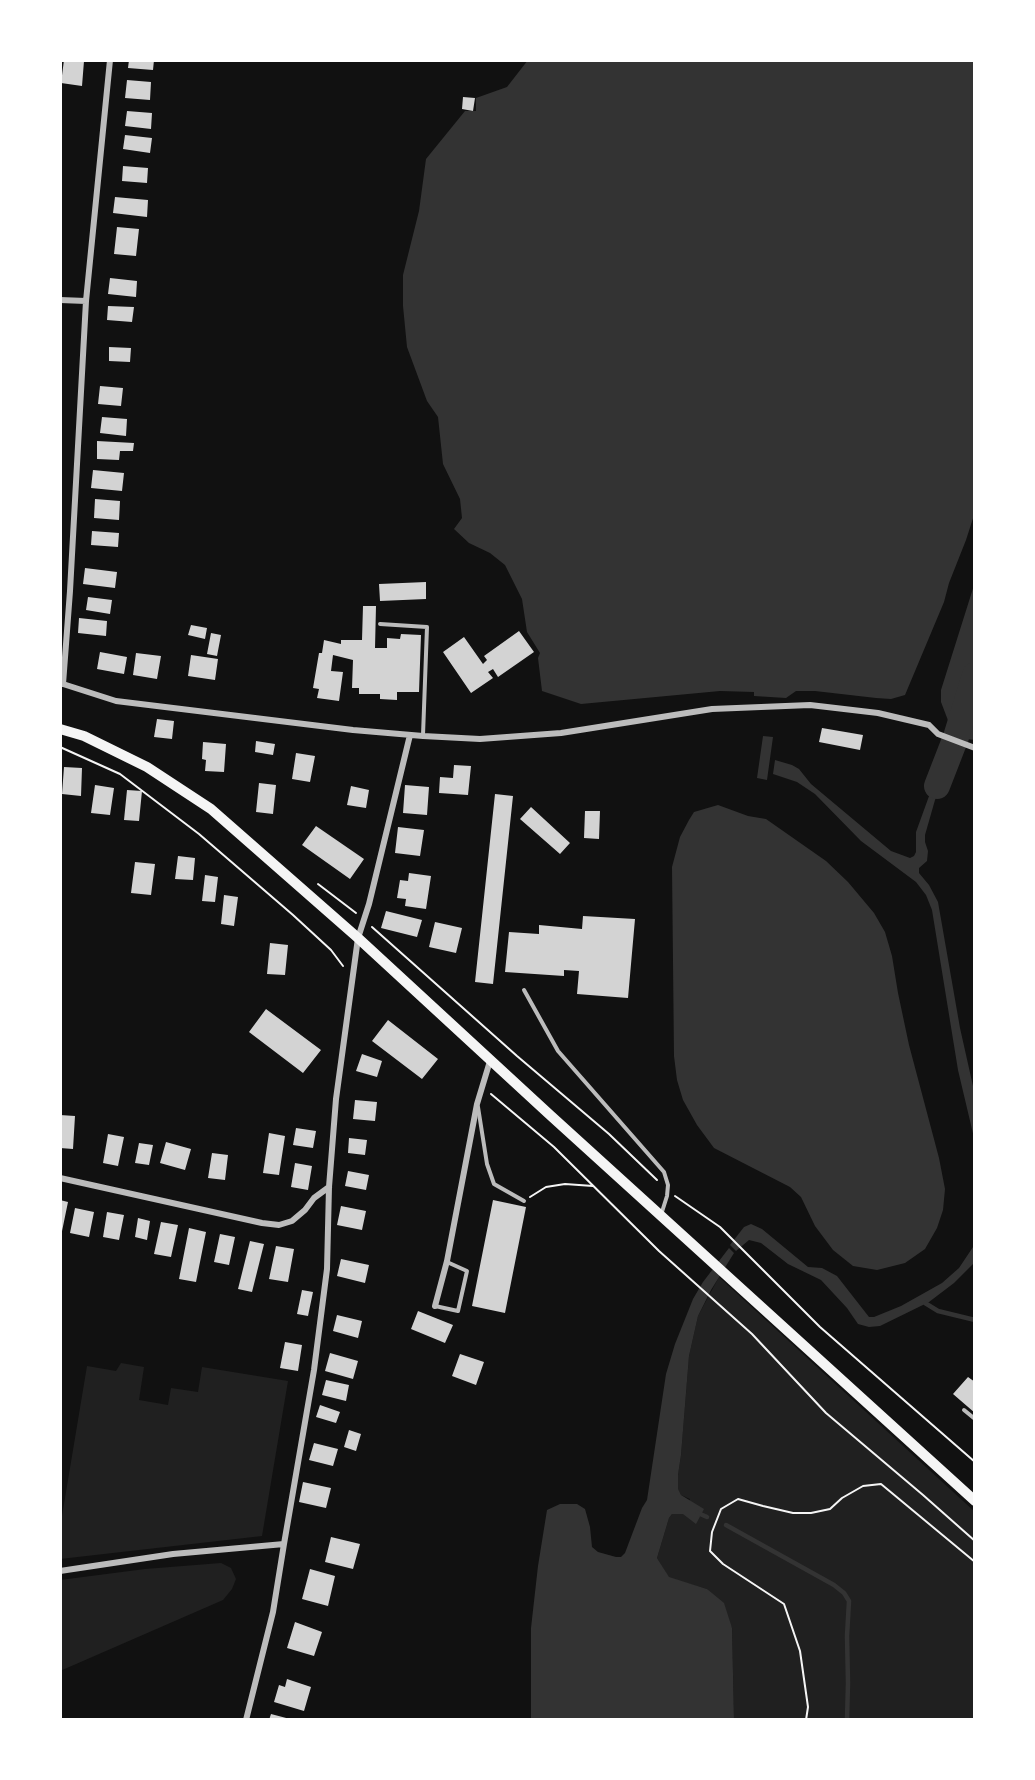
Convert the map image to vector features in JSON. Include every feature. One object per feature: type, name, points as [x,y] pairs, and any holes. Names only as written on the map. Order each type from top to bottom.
[{"type":"main road","points":[[60,729],[84,736],[147,767],[211,809],[358,938],[975,1501]]},
{"type":"street","points":[[110,60],[86,301],[62,684],[116,701],[353,730],[480,739],[554,733],[712,709],[810,705],[878,713],[929,725],[938,734],[975,747]]},
{"type":"street","points":[[60,300],[86,301]]},
{"type":"street","points":[[246,1720],[273,1612],[314,1370],[327,1269],[329,1187],[336,1099],[358,938],[369,904],[410,735]]},
{"type":"street","points":[[435,1306],[447,1262],[477,1104],[490,1060]]},
{"type":"street","points":[[60,1178],[279,1225],[292,1221],[314,1198],[329,1187]]},
{"type":"street","points":[[60,1571],[173,1554],[284,1544]]},
{"type":"lane","points":[[380,624],[427,627],[423,736]]},
{"type":"lane","points":[[524,990],[558,1051],[664,1172],[668,1185],[661,1216]]},
{"type":"lane","points":[[477,1104],[487,1164],[494,1184],[524,1201]]},
{"type":"lane","points":[[435,1306],[458,1311],[467,1271],[447,1262]]},
{"type":"lane","points":[[964,1410],[975,1419]]},
{"type":"path","points":[[60,747],[120,774],[199,834],[331,950],[352,978]]},
{"type":"path","points":[[318,884],[364,920],[609,1134],[667,1190],[720,1227],[820,1327],[975,1462]]},
{"type":"path","points":[[482,1087],[554,1147],[659,1251],[752,1334],[826,1413],[975,1541]]},
{"type":"path","points":[[524,1201],[546,1187],[565,1184],[593,1185]]},
{"type":"path","points":[[807,1720],[808,1707],[800,1651],[784,1604],[723,1564],[710,1551],[712,1532],[721,1509],[738,1498],[793,1513],[811,1513],[830,1509],[842,1498],[863,1486],[881,1484],[975,1562]]},
{"type":"shaded area","points":[[528,60],[975,60],[975,512],[944,602],[905,695],[891,699],[796,691],[786,698],[754,696],[754,692],[720,691],[581,704],[542,691],[538,658],[540,653],[527,632],[522,599],[505,565],[490,553],[469,543],[454,529],[462,518],[460,499],[443,464],[438,417],[427,401],[407,347],[403,306],[403,275],[419,211],[426,159],[465,111],[476,111],[476,98],[507,87]]},
{"type":"shaded area","points":[[975,582],[975,740],[966,739],[973,723],[969,721],[962,739],[951,736],[953,728],[941,702],[941,690]]},
{"type":"shaded area","points":[[763,736],[773,737],[767,780],[757,778]]},
{"type":"shaded area","points":[[945,752],[953,754],[935,800],[925,835],[927,861],[919,868],[919,873],[938,902],[960,1028],[975,1095],[975,1142],[958,1070],[932,910],[926,895],[916,882],[861,841],[815,794],[797,782],[773,774],[775,760],[799,769],[811,784],[891,851],[910,858],[916,852],[916,832]]},
{"type":"shaded area","points":[[718,805],[748,816],[766,819],[826,861],[848,882],[874,913],[885,932],[892,956],[909,1045],[945,1189],[943,1210],[937,1228],[925,1249],[905,1263],[877,1270],[853,1266],[833,1250],[815,1226],[801,1197],[790,1187],[714,1148],[697,1125],[683,1100],[677,1080],[674,1056],[672,867],[680,837],[694,812]]},
{"type":"shaded area","points":[[751,1224],[762,1229],[808,1267],[822,1268],[837,1276],[869,1317],[901,1306],[942,1283],[959,1268],[975,1244],[975,1262],[954,1283],[929,1302],[880,1326],[869,1327],[858,1324],[847,1308],[821,1280],[788,1264],[761,1243],[749,1240],[736,1251],[730,1245],[744,1227]]},
{"type":"shaded area","points":[[729,1248],[734,1253],[698,1316],[689,1356],[678,1489],[681,1495],[704,1509],[696,1524],[683,1514],[672,1514],[657,1558],[669,1577],[707,1589],[724,1603],[732,1628],[734,1720],[531,1720],[531,1628],[547,1510],[560,1504],[577,1504],[585,1509],[592,1547],[598,1552],[616,1557],[621,1557],[625,1553],[647,1500],[666,1374],[675,1344],[693,1299]]},
{"type":"shaded area","points":[[719,1277],[975,1512],[975,1720],[734,1720],[732,1628],[707,1589],[669,1578],[657,1558],[669,1518],[672,1514],[683,1514],[690,1499],[681,1495],[678,1490],[689,1356],[698,1316]]},
{"type":"shaded area","points":[[121,1363],[144,1367],[139,1400],[168,1405],[171,1388],[198,1392],[202,1367],[288,1381],[262,1536],[60,1559],[60,1528],[87,1366],[116,1371]]},
{"type":"shaded area","points":[[221,1563],[231,1568],[236,1579],[232,1589],[223,1600],[60,1671],[60,1580],[145,1569]]},
{"type":"building","points":[[64,60],[84,61],[82,86],[61,83]]},
{"type":"building","points":[[129,60],[154,60],[153,70],[128,68]]},
{"type":"building","points":[[127,80],[151,82],[150,100],[125,98]]},
{"type":"building","points":[[463,97],[475,98],[473,111],[462,109]]},
{"type":"building","points":[[127,111],[152,113],[151,129],[125,126]]},
{"type":"building","points":[[125,135],[152,138],[150,153],[123,149]]},
{"type":"building","points":[[123,166],[148,168],[147,183],[122,181]]},
{"type":"building","points":[[115,197],[148,200],[147,217],[113,213]]},
{"type":"building","points":[[117,227],[139,229],[136,256],[114,254]]},
{"type":"building","points":[[110,278],[137,281],[136,297],[108,294]]},
{"type":"building","points":[[108,306],[134,307],[132,322],[107,320]]},
{"type":"building","points":[[109,347],[131,348],[130,362],[109,361]]},
{"type":"building","points":[[100,386],[123,388],[121,406],[98,404]]},
{"type":"building","points":[[102,417],[127,419],[126,436],[100,433]]},
{"type":"building","points":[[97,441],[134,443],[133,451],[120,451],[119,460],[97,459]]},
{"type":"building","points":[[93,470],[124,473],[122,491],[91,488]]},
{"type":"building","points":[[95,499],[120,501],[119,520],[94,518]]},
{"type":"building","points":[[92,531],[119,533],[118,547],[91,545]]},
{"type":"building","points":[[85,568],[117,572],[115,588],[83,584]]},
{"type":"building","points":[[426,582],[426,599],[380,601],[379,584]]},
{"type":"building","points":[[88,597],[112,600],[110,614],[86,610]]},
{"type":"building","points":[[363,606],[376,606],[375,648],[387,648],[387,638],[400,639],[401,634],[421,635],[419,692],[397,692],[397,700],[380,699],[380,694],[359,694],[359,688],[352,688],[353,660],[333,655],[331,671],[343,672],[339,701],[317,698],[319,689],[313,688],[319,653],[322,653],[324,640],[341,644],[341,640],[362,640]]},
{"type":"building","points":[[79,618],[107,621],[106,636],[78,633]]},
{"type":"building","points":[[191,625],[207,628],[205,639],[188,635]]},
{"type":"building","points":[[519,631],[534,652],[498,677],[493,669],[488,672],[493,678],[471,693],[443,652],[464,637],[483,664],[487,660],[484,656]]},
{"type":"building","points":[[211,633],[221,635],[217,656],[207,654]]},
{"type":"building","points":[[100,652],[127,657],[124,674],[97,669]]},
{"type":"building","points":[[136,653],[161,656],[157,679],[133,675]]},
{"type":"building","points":[[191,655],[218,659],[215,680],[188,676]]},
{"type":"building","points":[[157,719],[174,721],[172,739],[154,737]]},
{"type":"building","points":[[822,728],[863,735],[860,750],[819,742]]},
{"type":"building","points":[[256,741],[275,744],[273,755],[255,752]]},
{"type":"building","points":[[203,742],[226,744],[224,772],[205,771],[206,760],[202,759]]},
{"type":"building","points":[[296,753],[315,756],[310,782],[292,779]]},
{"type":"building","points":[[454,765],[471,766],[468,795],[439,793],[440,777],[453,778]]},
{"type":"building","points":[[64,767],[82,768],[81,796],[62,794]]},
{"type":"building","points":[[259,783],[276,785],[273,814],[256,812]]},
{"type":"building","points":[[95,785],[114,788],[110,815],[91,813]]},
{"type":"building","points":[[405,785],[429,787],[427,815],[403,813]]},
{"type":"building","points":[[351,786],[369,790],[366,808],[347,805]]},
{"type":"building","points":[[127,790],[142,791],[139,821],[124,820]]},
{"type":"building","points":[[495,794],[513,796],[493,984],[475,982]]},
{"type":"building","points":[[531,807],[570,843],[560,854],[520,819]]},
{"type":"building","points":[[585,811],[600,811],[599,839],[584,838]]},
{"type":"building","points":[[316,826],[364,859],[350,879],[302,845]]},
{"type":"building","points":[[398,827],[424,830],[420,856],[395,853]]},
{"type":"building","points":[[178,856],[195,858],[193,880],[175,879]]},
{"type":"building","points":[[135,862],[155,864],[151,895],[131,893]]},
{"type":"building","points":[[409,873],[431,876],[426,909],[405,906],[406,899],[397,898],[400,880],[408,881]]},
{"type":"building","points":[[205,875],[218,877],[215,902],[202,901]]},
{"type":"building","points":[[224,895],[238,897],[234,926],[221,924]]},
{"type":"building","points":[[386,911],[422,920],[417,937],[381,928]]},
{"type":"building","points":[[583,916],[635,919],[628,998],[577,994],[579,971],[564,970],[564,976],[505,972],[509,932],[539,934],[539,925],[582,929]]},
{"type":"building","points":[[435,922],[462,928],[456,953],[429,947]]},
{"type":"building","points":[[270,943],[288,945],[285,975],[267,974]]},
{"type":"building","points":[[266,1009],[321,1050],[303,1073],[249,1032]]},
{"type":"building","points":[[388,1020],[438,1059],[422,1079],[372,1041]]},
{"type":"building","points":[[362,1054],[382,1061],[377,1077],[356,1071]]},
{"type":"building","points":[[355,1100],[377,1102],[375,1121],[353,1119]]},
{"type":"building","points":[[60,1115],[75,1116],[73,1149],[60,1148]]},
{"type":"building","points":[[296,1128],[316,1131],[313,1148],[293,1145]]},
{"type":"building","points":[[269,1133],[285,1136],[279,1175],[263,1173]]},
{"type":"building","points":[[108,1134],[124,1137],[118,1166],[103,1163]]},
{"type":"building","points":[[349,1138],[367,1140],[365,1155],[348,1153]]},
{"type":"building","points":[[166,1142],[191,1149],[185,1170],[160,1163]]},
{"type":"building","points":[[139,1143],[153,1145],[149,1165],[135,1163]]},
{"type":"building","points":[[212,1153],[228,1155],[225,1180],[208,1178]]},
{"type":"building","points":[[295,1163],[312,1166],[308,1190],[291,1187]]},
{"type":"building","points":[[348,1171],[369,1175],[366,1190],[345,1186]]},
{"type":"building","points":[[60,1200],[68,1202],[61,1236],[60,1236]]},
{"type":"building","points":[[493,1200],[526,1207],[505,1313],[472,1306]]},
{"type":"building","points":[[341,1206],[366,1211],[362,1230],[337,1225]]},
{"type":"building","points":[[75,1208],[94,1212],[89,1237],[70,1233]]},
{"type":"building","points":[[107,1212],[124,1215],[119,1240],[103,1237]]},
{"type":"building","points":[[138,1218],[150,1221],[147,1240],[135,1237]]},
{"type":"building","points":[[161,1222],[178,1225],[171,1257],[154,1254]]},
{"type":"building","points":[[189,1228],[206,1232],[196,1282],[179,1279]]},
{"type":"building","points":[[220,1234],[235,1237],[229,1265],[214,1262]]},
{"type":"building","points":[[250,1241],[264,1244],[252,1292],[238,1289]]},
{"type":"building","points":[[276,1246],[294,1249],[288,1282],[269,1279]]},
{"type":"building","points":[[341,1259],[369,1265],[365,1283],[337,1276]]},
{"type":"building","points":[[302,1290],[313,1292],[308,1316],[297,1314]]},
{"type":"building","points":[[418,1311],[453,1325],[445,1343],[411,1329]]},
{"type":"building","points":[[337,1315],[362,1321],[358,1338],[333,1331]]},
{"type":"building","points":[[285,1342],[302,1345],[298,1371],[280,1368]]},
{"type":"building","points":[[330,1353],[358,1361],[353,1379],[325,1371]]},
{"type":"building","points":[[460,1354],[484,1362],[476,1385],[452,1376]]},
{"type":"building","points":[[968,1377],[975,1382],[975,1413],[953,1394]]},
{"type":"building","points":[[326,1380],[349,1385],[346,1401],[322,1395]]},
{"type":"building","points":[[320,1405],[340,1412],[336,1423],[316,1417]]},
{"type":"building","points":[[349,1430],[361,1434],[356,1451],[344,1447]]},
{"type":"building","points":[[314,1443],[338,1449],[333,1466],[309,1460]]},
{"type":"building","points":[[303,1482],[331,1488],[326,1508],[299,1502]]},
{"type":"building","points":[[331,1537],[360,1544],[353,1569],[325,1562]]},
{"type":"building","points":[[310,1569],[335,1576],[328,1606],[302,1599]]},
{"type":"building","points":[[295,1622],[322,1632],[314,1656],[287,1648]]},
{"type":"building","points":[[287,1679],[311,1687],[304,1711],[274,1702],[279,1685],[285,1687]]},
{"type":"building","points":[[271,1714],[290,1719],[290,1720],[269,1720]]},
{"type":"waterway","points":[[937,786],[956,737],[975,675]]},
{"type":"waterway","points":[[925,1303],[938,1311],[975,1320]]},
{"type":"waterway","points":[[698,1513],[707,1517]]},
{"type":"waterway","points":[[726,1525],[834,1585],[844,1593],[849,1601],[847,1720]]}]
